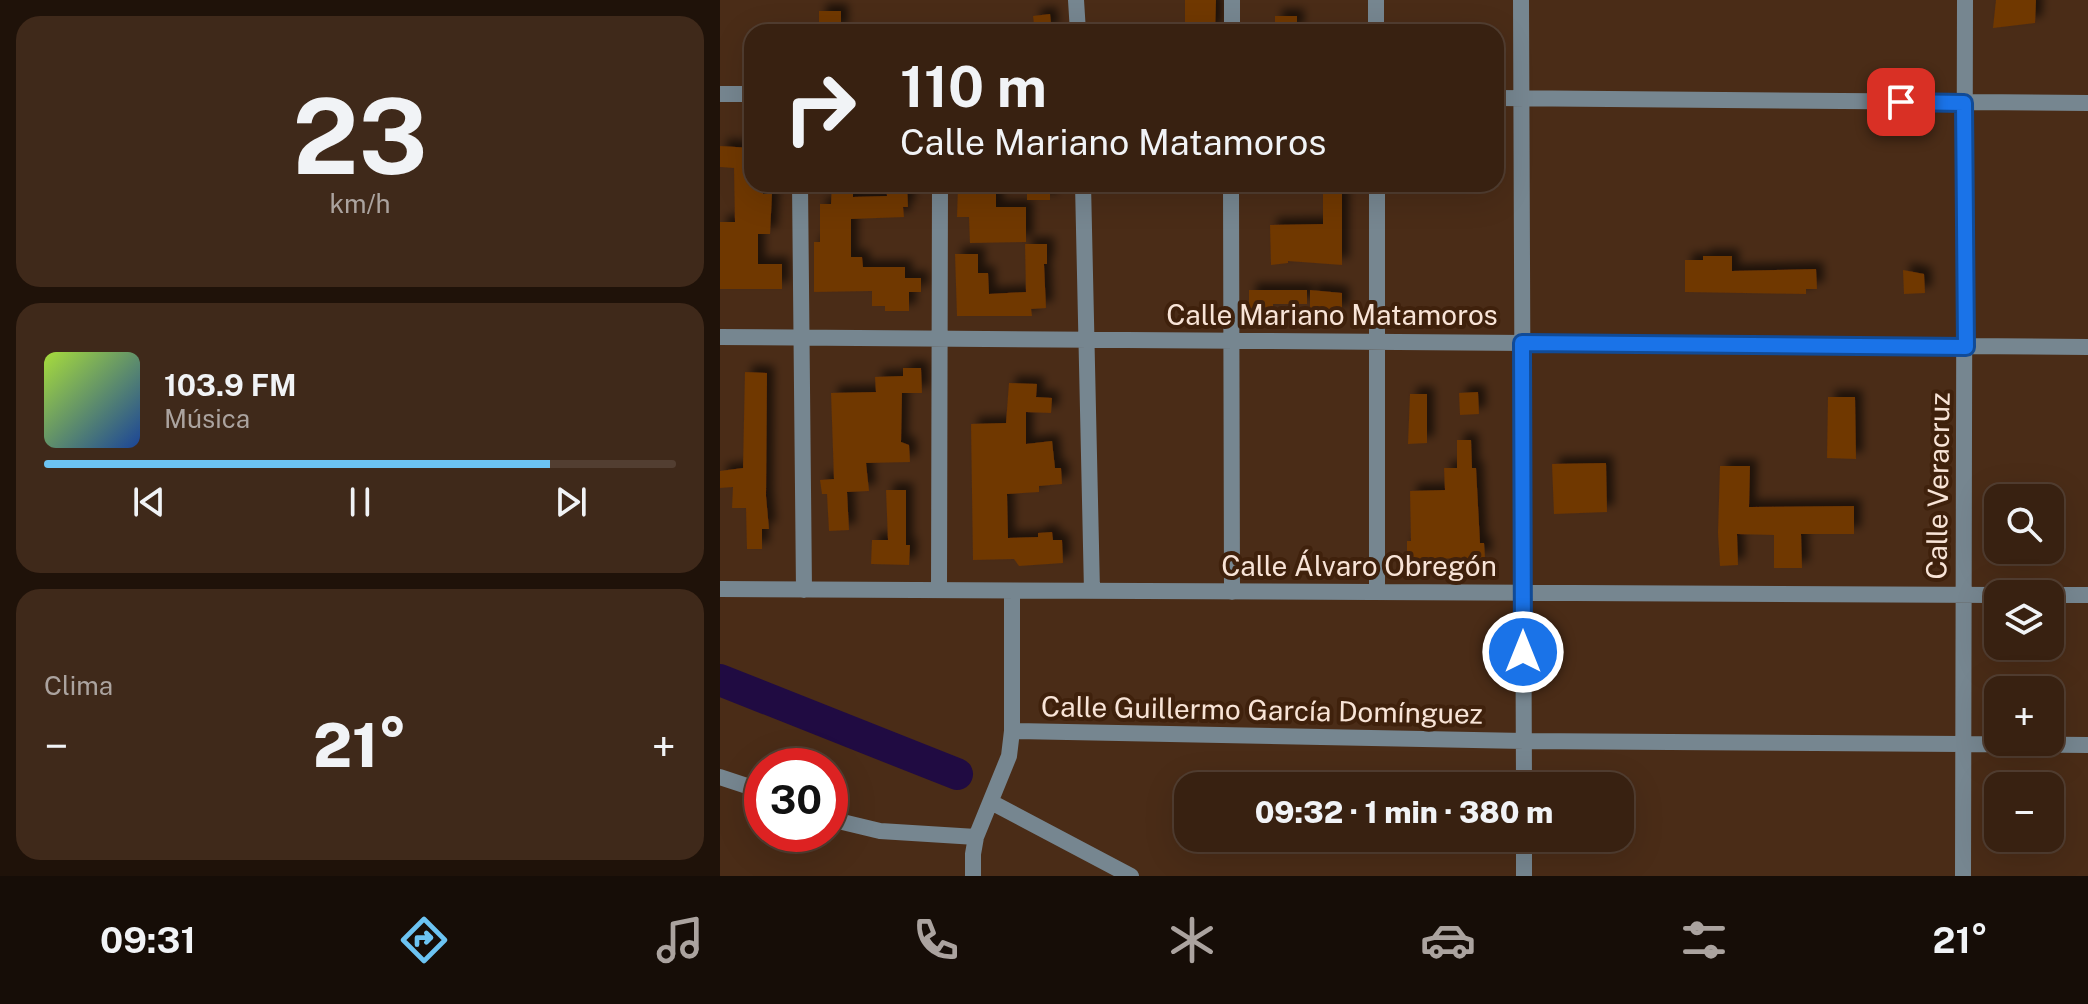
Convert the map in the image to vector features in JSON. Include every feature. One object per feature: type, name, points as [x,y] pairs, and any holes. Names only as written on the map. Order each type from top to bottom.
[{"type":"street","points":[[1076,0],[1078,24]]},
{"type":"street","points":[[1232,0],[1232,24]]},
{"type":"street","points":[[1376,0],[1376,24]]},
{"type":"street","points":[[1521,0],[1524,772]]},
{"type":"street","name":"Calle Veracruz","points":[[1963,876],[1965,0]]},
{"type":"street","points":[[720,94],[744,94]]},
{"type":"street","points":[[1504,98],[2088,103]]},
{"type":"street","points":[[800,192],[804,590]]},
{"type":"street","points":[[939,590],[940,192]]},
{"type":"street","points":[[1083,192],[1092,591]]},
{"type":"street","points":[[1231,192],[1232,592]]},
{"type":"street","points":[[1377,192],[1377,592]]},
{"type":"street","name":"Calle Mariano Matamoros","points":[[720,337],[2088,347]]},
{"type":"street","name":"Calle Álvaro Obregón","points":[[720,589],[1984,595]]},
{"type":"street","points":[[973,876],[976,837],[1009,756],[1012,731],[1012,591]]},
{"type":"street","points":[[2064,595],[2088,595]]},
{"type":"street","name":"Calle Guillermo García Domínguez","points":[[1012,731],[1524,741],[2088,745]]},
{"type":"street","points":[[720,777],[744,785]]},
{"type":"street","points":[[991,802],[1131,876]]},
{"type":"street","points":[[848,823],[880,831],[976,837]]},
{"type":"street","points":[[1524,852],[1524,876]]},
{"type":"building","points":[[1185,0],[1216,0],[1215,24],[1185,24]]},
{"type":"building","points":[[1996,0],[2036,0],[2035,23],[1993,28]]},
{"type":"building","points":[[819,11],[841,11],[841,24],[819,24]]},
{"type":"building","points":[[1050,14],[1051,24],[1034,24],[1033,16]]},
{"type":"building","points":[[1275,16],[1297,16],[1297,24],[1275,24]]},
{"type":"building","points":[[720,146],[744,148],[744,192],[772,194],[770,234],[758,234],[758,264],[782,264],[782,289],[720,289],[720,222],[735,222],[734,168],[720,167]]},
{"type":"building","points":[[832,192],[853,192],[853,197],[907,192],[908,207],[903,207],[904,217],[851,219],[851,257],[862,257],[863,267],[905,267],[905,278],[921,278],[921,292],[909,292],[909,311],[885,311],[885,306],[872,306],[872,291],[814,292],[814,242],[820,242],[820,204],[831,204]]},
{"type":"building","points":[[958,192],[996,192],[996,207],[1026,207],[1026,242],[970,243],[969,217],[957,217]]},
{"type":"building","points":[[1027,192],[1050,192],[1050,200],[1027,200]]},
{"type":"building","points":[[1323,192],[1342,192],[1342,265],[1288,261],[1271,265],[1270,225],[1323,224]]},
{"type":"building","points":[[1025,244],[1047,244],[1047,264],[1044,264],[1046,308],[1031,309],[1032,316],[957,316],[955,254],[978,254],[978,273],[988,273],[989,294],[1026,292]]},
{"type":"building","points":[[1703,256],[1732,256],[1732,271],[1816,269],[1817,289],[1806,289],[1806,294],[1685,292],[1685,260],[1703,260]]},
{"type":"building","points":[[1903,270],[1924,274],[1925,293],[1904,294]]},
{"type":"building","points":[[1249,290],[1307,290],[1307,304],[1249,308]]},
{"type":"building","points":[[1310,290],[1342,293],[1342,312],[1310,312]]},
{"type":"building","points":[[903,368],[921,368],[922,393],[902,393],[901,442],[909,445],[910,462],[866,463],[869,491],[847,492],[849,530],[829,531],[827,494],[822,494],[820,480],[834,479],[831,393],[876,392],[875,377],[903,376]]},
{"type":"building","points":[[745,372],[767,373],[766,496],[769,529],[762,529],[762,549],[747,549],[746,508],[732,508],[733,487],[720,488],[720,471],[743,468]]},
{"type":"building","points":[[1009,383],[1037,384],[1036,397],[1052,398],[1051,413],[1026,412],[1026,444],[1052,441],[1055,468],[1061,468],[1062,484],[1039,486],[1039,492],[1007,494],[1008,538],[1038,537],[1038,533],[1052,532],[1053,540],[1062,540],[1063,563],[1019,566],[1014,559],[973,560],[971,424],[1006,423]]},
{"type":"building","points":[[1478,392],[1479,414],[1460,415],[1459,393]]},
{"type":"building","points":[[1410,394],[1427,394],[1427,443],[1408,444]]},
{"type":"building","points":[[1828,397],[1855,397],[1856,459],[1827,458]]},
{"type":"building","points":[[1457,440],[1471,440],[1472,468],[1476,468],[1480,543],[1484,543],[1485,558],[1407,559],[1407,541],[1411,541],[1410,491],[1445,490],[1444,468],[1457,468]]},
{"type":"building","points":[[1606,463],[1607,512],[1554,514],[1552,464]]},
{"type":"building","points":[[1720,466],[1750,466],[1749,507],[1854,506],[1854,534],[1801,534],[1802,568],[1774,568],[1774,535],[1737,534],[1738,565],[1720,566]]},
{"type":"building","points":[[886,490],[906,490],[909,565],[871,564],[872,540],[888,540]]},
{"type":"waterway","points":[[720,680],[957,774]]},
{"type":"route","points":[[1523,652],[1522,343],[1966,347],[1964,103],[1901,102]]}]
